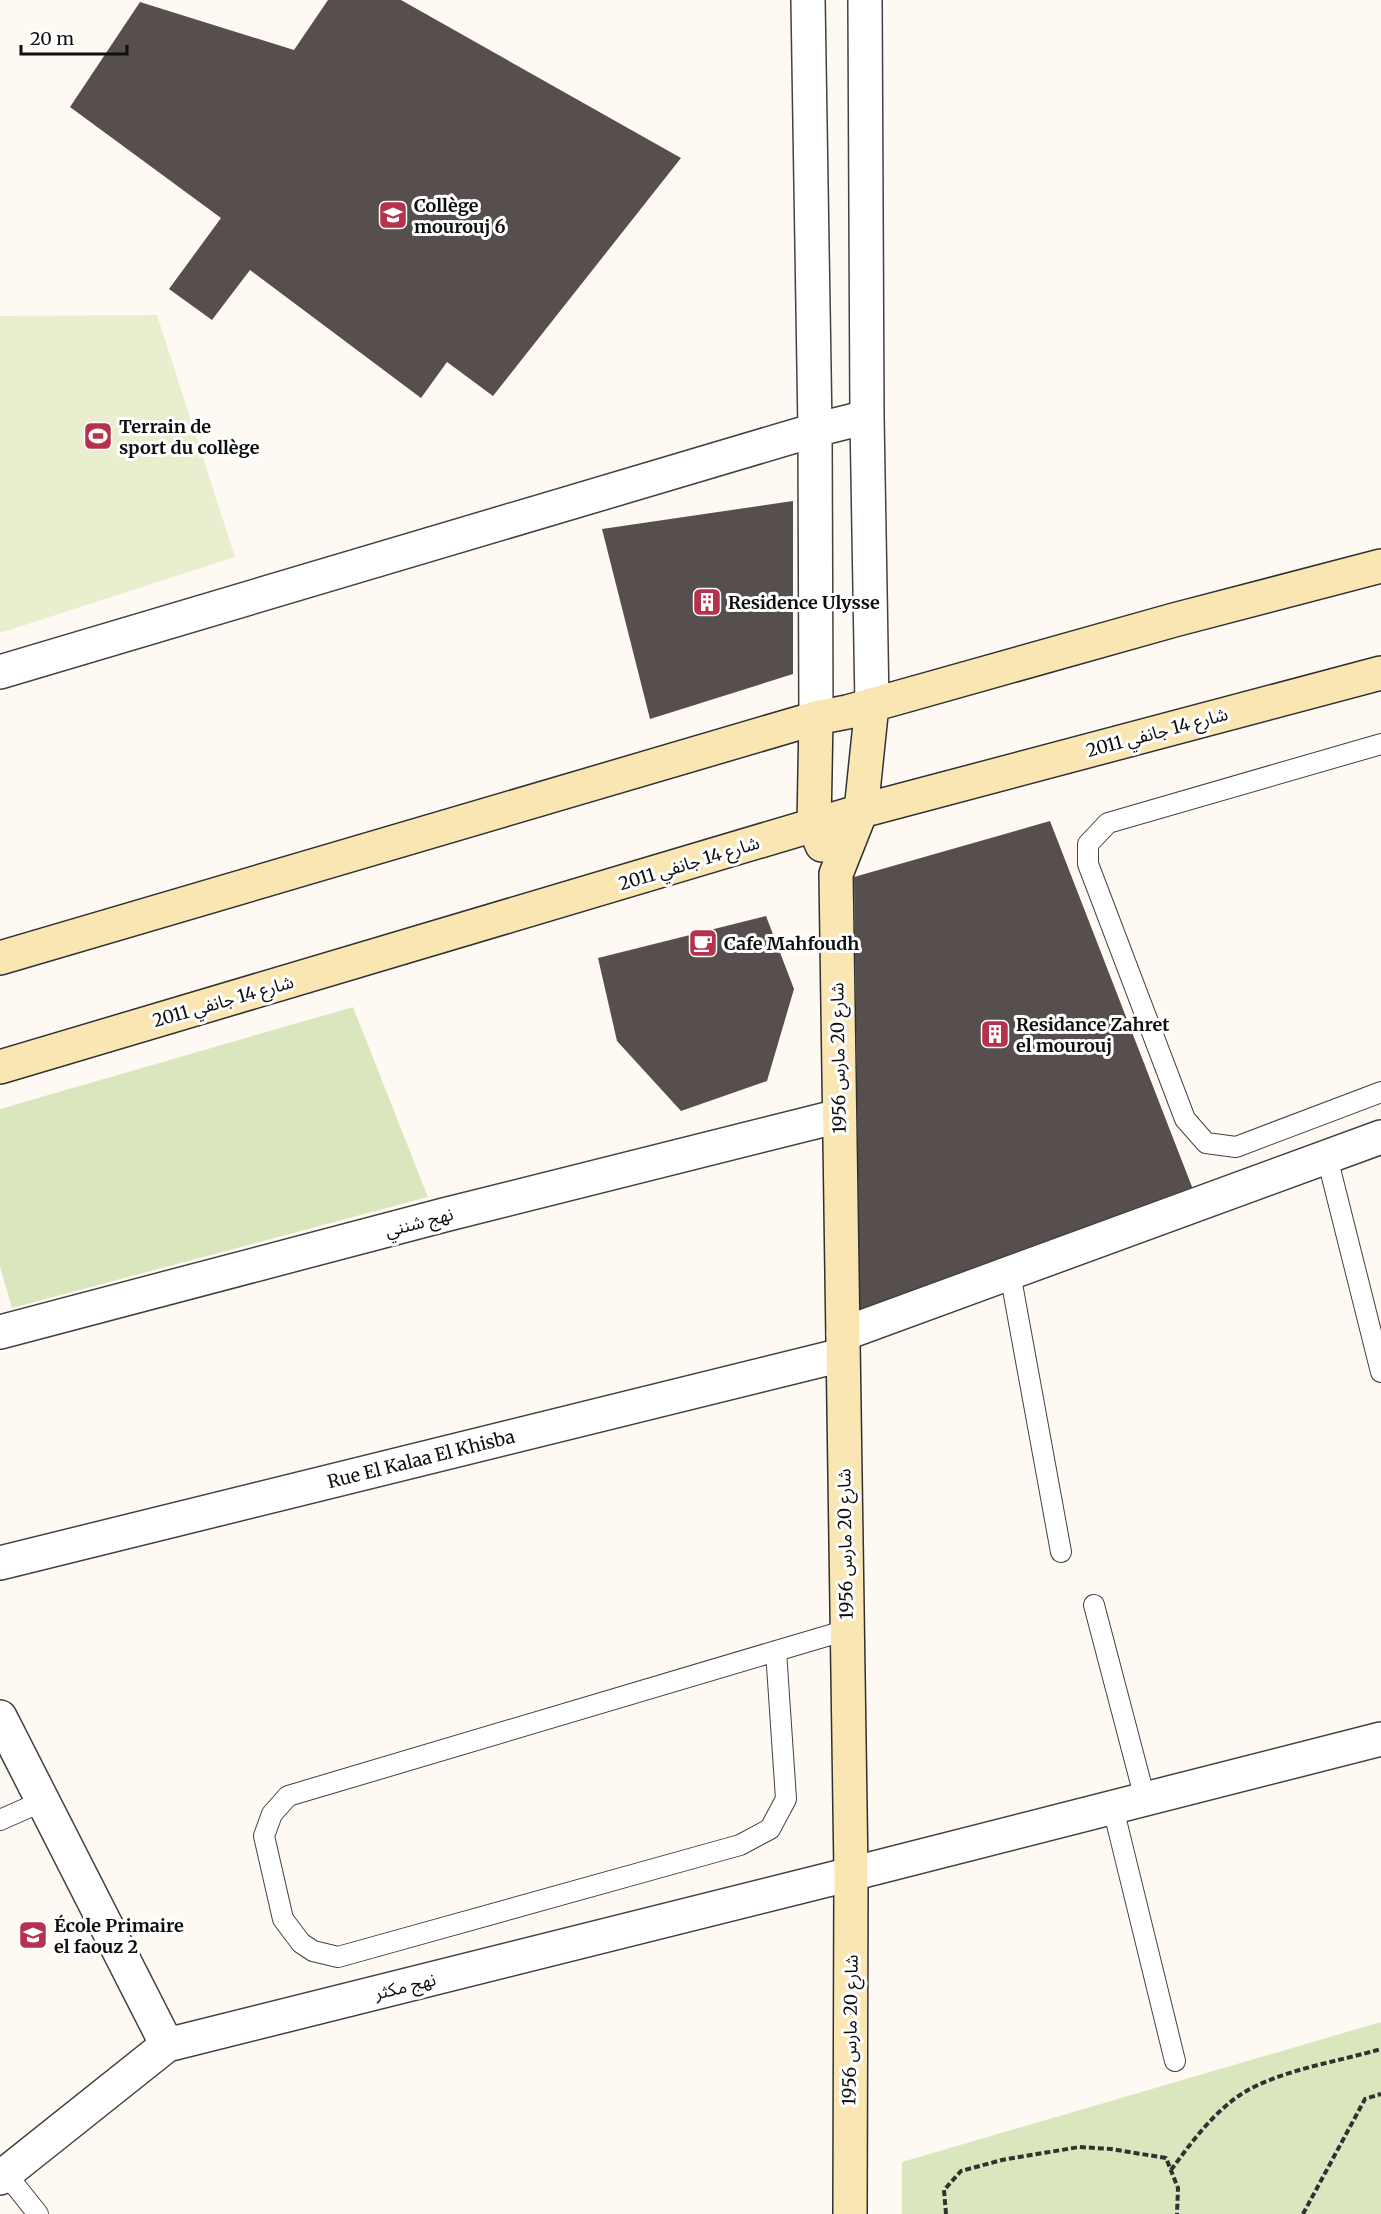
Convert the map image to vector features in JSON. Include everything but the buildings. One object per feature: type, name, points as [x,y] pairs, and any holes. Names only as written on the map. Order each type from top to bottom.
[{"type":"street","points":[[808,0],[815,430],[814,826]]},
{"type":"street","points":[[865,0],[867,417],[872,705]]},
{"type":"street","points":[[0,672],[815,430],[867,417]]},
{"type":"street","points":[[0,958],[816,718],[872,705],[1174,620],[1381,566]]},
{"type":"street","name":"شارع 14 جانفي 2011","points":[[0,1067],[861,811],[1381,673]]},
{"type":"street","name":"شارع 20 مارس 1956","points":[[850,2214],[851,1874],[836,874],[861,811],[872,705]]},
{"type":"street","name":"شارع 20 مارس 1956","points":[[814,826],[836,874]]},
{"type":"street","name":"نهج شنني","points":[[0,1332],[444,1215],[839,1116]]},
{"type":"street","name":"Rue El Kalaa El Khisba","points":[[0,1563],[843,1345],[1010,1273],[1381,1137]]},
{"type":"street","points":[[0,1717],[166,2045]]},
{"type":"street","name":"نهج مكثر","points":[[3,2176],[166,2045],[1381,1739]]},
{"type":"lane","points":[[1381,744],[1108,823],[1088,844],[1088,864],[1185,1119],[1206,1143],[1236,1147],[1381,1092]]},
{"type":"lane","points":[[1327,1157],[1381,1372]]},
{"type":"lane","points":[[1010,1273],[1061,1552]]},
{"type":"lane","points":[[1094,1605],[1145,1799]]},
{"type":"lane","points":[[776,1651],[786,1799],[770,1829],[740,1845],[338,1957],[313,1951],[301,1943],[283,1919],[264,1836],[272,1814],[288,1796],[776,1651],[847,1630]]},
{"type":"lane","points":[[0,1821],[43,1801]]},
{"type":"lane","points":[[1113,1808],[1175,2061]]},
{"type":"lane","points":[[3,2176],[38,2214]]},
{"type":"path","points":[[1171,2171],[1208,2123],[1240,2095],[1285,2074],[1381,2049]]},
{"type":"path","points":[[1304,2214],[1365,2098],[1381,2094]]},
{"type":"path","points":[[945,2214],[944,2190],[961,2171],[1002,2160],[1079,2147],[1166,2157],[1178,2188],[1177,2214]]},
{"type":"green space","name":"Terrain de sport du collège","points":[[157,315],[235,557],[0,633],[0,316]]},
{"type":"green space","points":[[353,1007],[428,1197],[12,1308],[0,1267],[0,1109]]},
{"type":"green space","points":[[1381,2022],[1381,2214],[902,2214],[902,2162]]},
{"type":"place","name":"Collège mourouj 6","points":[[393,215]]},
{"type":"place","name":"Terrain de sport du collège","points":[[98,436]]},
{"type":"place","name":"Residence Ulysse","points":[[707,602]]},
{"type":"place","name":"Cafe Mahfoudh","points":[[703,943]]},
{"type":"place","name":"Residance Zahret el mourouj","points":[[995,1034]]},
{"type":"place","name":"École Primaire el faouz 2","points":[[33,1935]]}]
